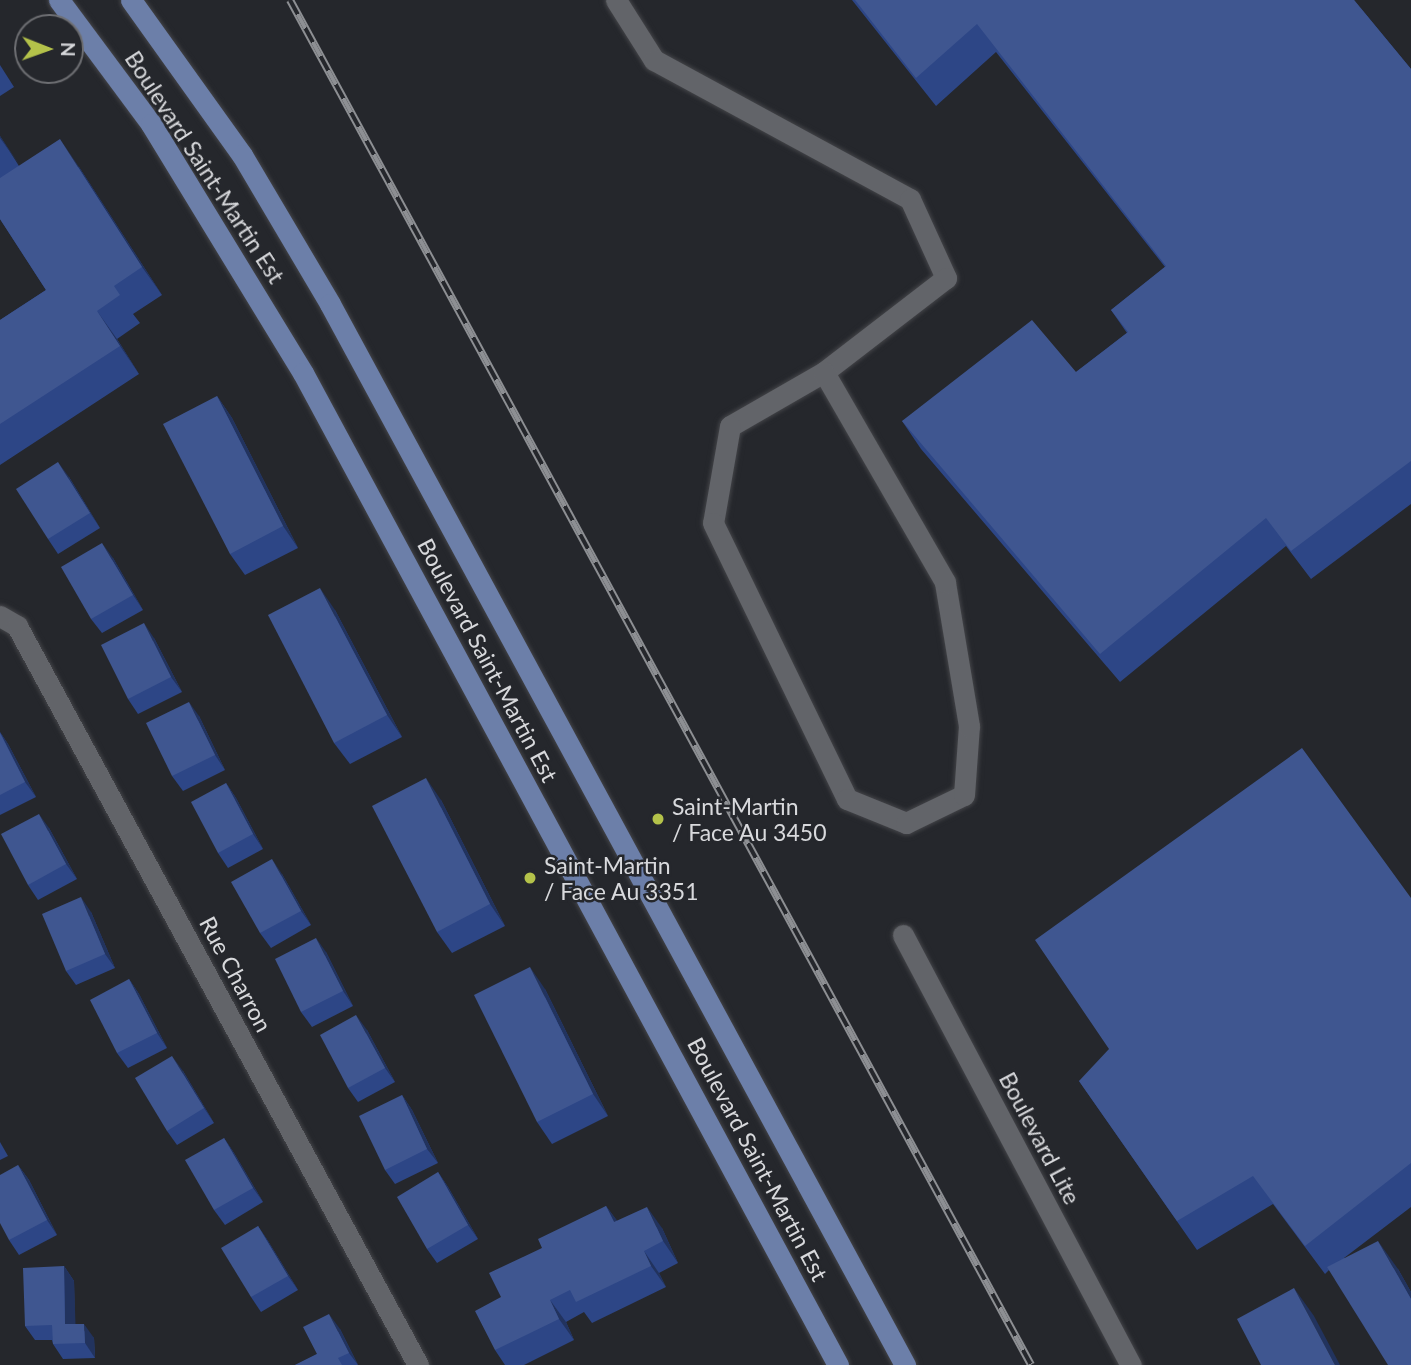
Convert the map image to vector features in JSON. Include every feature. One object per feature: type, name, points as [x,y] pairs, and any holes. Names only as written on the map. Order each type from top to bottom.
[{"type":"main road","name":"Boulevard Saint-Martin Est","points":[[59,0],[151,124],[303,373],[838,1365]]},
{"type":"main road","name":"Boulevard Saint-Martin Est","points":[[131,0],[242,155],[330,304],[905,1365]]},
{"type":"street","points":[[616,0],[654,60],[910,199],[946,278],[824,372],[730,426],[713,523],[847,799],[906,823],[964,795],[969,726],[945,582],[824,372]]},
{"type":"street","name":"Rue Charron","points":[[0,616],[17,626],[418,1365]]},
{"type":"street","name":"Boulevard Lite","points":[[903,935],[1131,1365]]},
{"type":"building","points":[[855,0],[1354,0],[1411,69],[1411,461],[1291,551],[1266,518],[1100,654],[902,421],[1032,320],[1076,372],[1128,332],[1111,310],[1166,266],[977,24],[916,78]]},
{"type":"building","points":[[60,139],[142,267],[114,286],[120,295],[97,311],[120,346],[0,424],[0,320],[46,290],[0,219],[0,178]]},
{"type":"building","points":[[217,396],[283,526],[230,554],[163,424]]},
{"type":"building","points":[[58,462],[90,513],[48,539],[16,489]]},
{"type":"building","points":[[102,543],[133,595],[91,619],[61,567]]},
{"type":"building","points":[[320,588],[387,715],[334,743],[268,615]]},
{"type":"building","points":[[144,623],[171,677],[128,699],[101,645]]},
{"type":"building","points":[[189,702],[215,755],[172,776],[146,723]]},
{"type":"building","points":[[0,733],[25,782],[0,795]]},
{"type":"building","points":[[1302,748],[1411,898],[1411,1163],[1305,1246],[1253,1176],[1177,1221],[1079,1081],[1109,1049],[1035,940]]},
{"type":"building","points":[[426,778],[490,904],[437,932],[372,806]]},
{"type":"building","points":[[226,783],[253,834],[218,853],[191,802]]},
{"type":"building","points":[[39,814],[66,864],[28,885],[1,834]]},
{"type":"building","points":[[272,859],[301,911],[260,933],[231,882]]},
{"type":"building","points":[[81,897],[105,954],[66,971],[42,914]]},
{"type":"building","points":[[316,938],[343,991],[301,1012],[275,959]]},
{"type":"building","points":[[530,967],[593,1094],[537,1122],[474,995]]},
{"type":"building","points":[[129,979],[157,1033],[117,1053],[90,1000]]},
{"type":"building","points":[[356,1015],[385,1068],[348,1088],[320,1035]]},
{"type":"building","points":[[172,1056],[204,1108],[167,1131],[135,1078]]},
{"type":"building","points":[[402,1095],[427,1149],[385,1170],[359,1116]]},
{"type":"building","points":[[224,1138],[253,1188],[214,1210],[185,1160]]},
{"type":"building","points":[[18,1165],[47,1220],[9,1240],[0,1223],[0,1175]]},
{"type":"building","points":[[438,1172],[468,1225],[427,1249],[397,1197]]},
{"type":"building","points":[[606,1206],[614,1222],[647,1207],[663,1241],[644,1251],[651,1266],[576,1302],[570,1290],[550,1300],[559,1319],[495,1350],[475,1311],[501,1297],[489,1273],[542,1248],[538,1239]]},
{"type":"building","points":[[258,1226],[288,1276],[251,1297],[221,1248]]},
{"type":"building","points":[[1378,1241],[1411,1299],[1411,1365],[1388,1365],[1327,1267]]},
{"type":"building","points":[[64,1266],[65,1324],[84,1324],[85,1343],[53,1344],[52,1325],[25,1326],[23,1268]]},
{"type":"building","points":[[1294,1288],[1335,1365],[1261,1365],[1237,1319]]},
{"type":"building","points":[[329,1314],[349,1353],[338,1358],[342,1365],[295,1365],[317,1354],[303,1327]]},
{"type":"railway","points":[[290,0],[1031,1365]]},
{"type":"place","name":"Saint-Martin / Face Au 3450","points":[[658,819]]},
{"type":"place","name":"Saint-Martin / Face Au 3351","points":[[530,878]]}]
